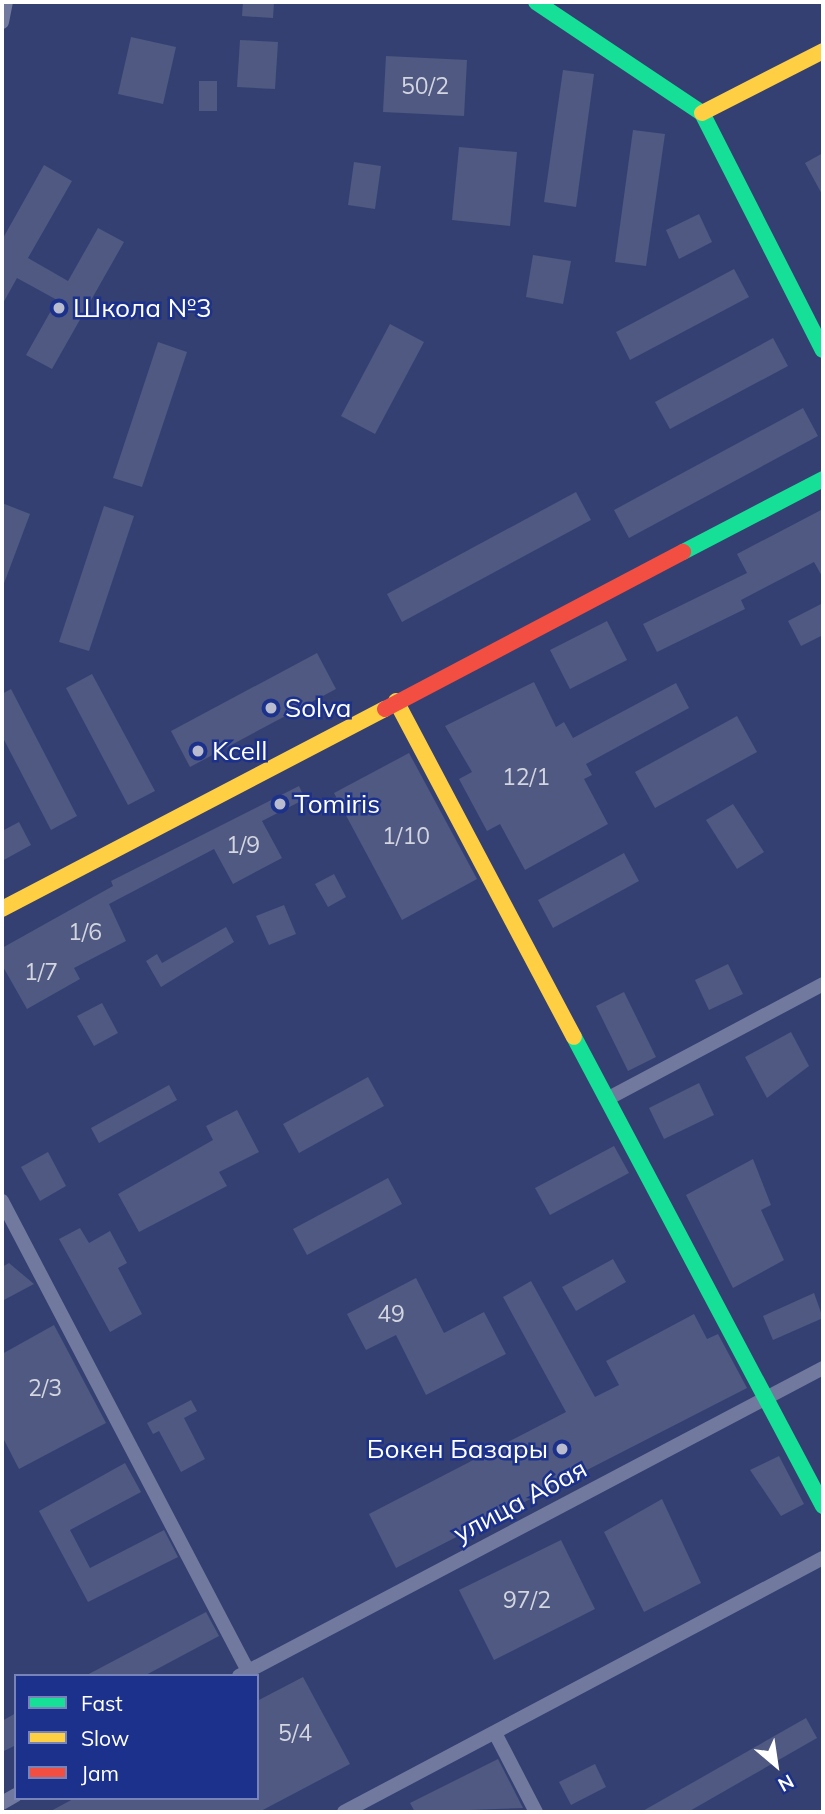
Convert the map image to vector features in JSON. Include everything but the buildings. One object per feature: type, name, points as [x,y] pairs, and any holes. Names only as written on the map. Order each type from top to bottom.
[{"type":"street","points":[[2,22],[6,2]]},
{"type":"street","points":[[537,2],[702,113],[823,350]]},
{"type":"street","points":[[702,113],[823,51]]},
{"type":"street","points":[[2,909],[823,479]]},
{"type":"street","points":[[396,701],[823,1506]]},
{"type":"street","points":[[607,1099],[823,984]]},
{"type":"street","points":[[2,1201],[244,1673]]},
{"type":"street","name":"улица Абая","points":[[244,1673],[823,1368]]},
{"type":"street","points":[[344,1812],[823,1558]]},
{"type":"street","points":[[495,1732],[536,1812]]},
{"type":"traffic: fast","points":[[536,2],[702,113],[823,350]]},
{"type":"traffic: fast","points":[[683,552],[823,479]]},
{"type":"traffic: fast","points":[[574,1037],[823,1506]]},
{"type":"traffic: slow","points":[[702,113],[823,51]]},
{"type":"traffic: slow","points":[[396,701],[574,1037]]},
{"type":"traffic: slow","points":[[2,909],[385,709]]},
{"type":"traffic: jam","points":[[385,709],[683,552]]},
{"type":"place","name":"Школа №3","points":[[59,308]]},
{"type":"place","name":"Solva","points":[[271,708]]},
{"type":"place","name":"Kcell","points":[[198,751]]},
{"type":"place","name":"Tomiris","points":[[280,804]]},
{"type":"place","name":"Бокен Базары","points":[[562,1449]]}]
